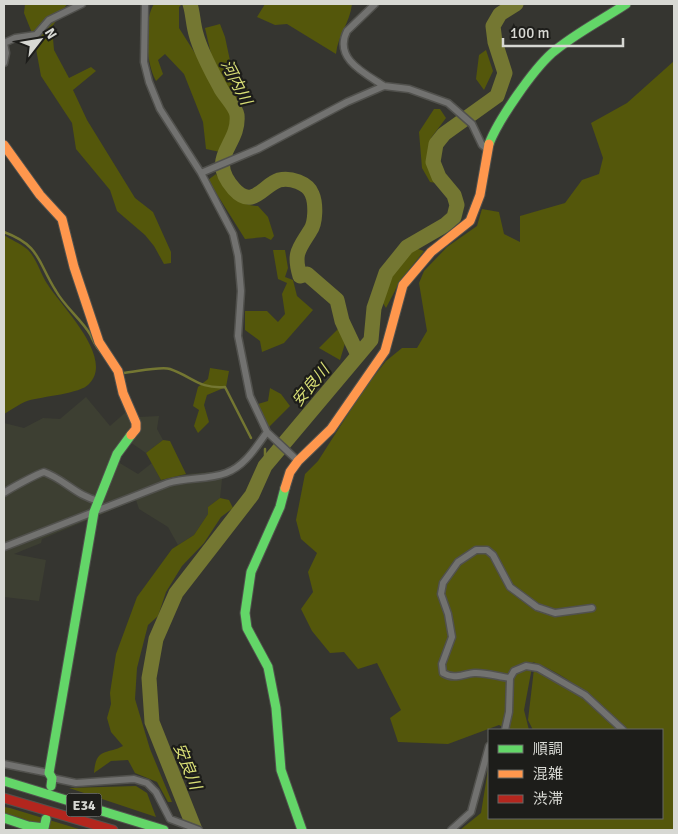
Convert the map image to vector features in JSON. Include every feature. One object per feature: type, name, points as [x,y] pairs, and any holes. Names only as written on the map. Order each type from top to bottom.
[{"type":"main road","points":[[302,830],[282,770],[278,750],[276,708],[268,667],[247,628],[245,613],[251,572],[280,507],[295,459],[331,429],[385,351],[403,285],[431,252],[470,221],[480,196],[487,149],[494,131],[541,64],[553,52],[626,4]]},
{"type":"main road","points":[[4,145],[26,177],[52,208],[59,213],[62,219],[74,267],[99,342],[118,371],[123,393],[136,423],[136,429],[117,454],[94,512],[51,779]]},
{"type":"main road","name":"E34","points":[[4,780],[164,830]]},
{"type":"main road","name":"E34","points":[[4,798],[113,830]]},
{"type":"main road","points":[[4,818],[28,826],[45,826]]},
{"type":"street","points":[[4,63],[6,53],[4,43],[15,38],[36,35],[49,20],[82,4]]},
{"type":"street","points":[[145,4],[144,62],[149,82],[160,109],[201,173],[233,234],[238,256],[241,291],[238,336],[250,396],[268,433],[295,459]]},
{"type":"street","points":[[375,4],[348,31],[345,37],[346,52],[354,66],[384,86],[409,90],[448,102],[472,124],[482,145],[487,149]]},
{"type":"street","points":[[201,173],[258,149],[347,102],[384,86]]},
{"type":"street","points":[[4,547],[182,479],[226,474],[247,459],[268,433]]},
{"type":"street","points":[[4,493],[12,487],[28,482],[44,472],[90,499],[99,501]]},
{"type":"street","points":[[510,678],[475,672],[460,677],[449,676],[443,673],[442,664],[452,638],[448,614],[441,594],[443,583],[458,562],[476,550],[487,550],[493,555],[510,587],[537,607],[555,613],[592,608]]},
{"type":"street","points":[[505,729],[509,712],[510,678],[514,671],[526,666],[538,668],[586,695],[622,729]]},
{"type":"street","points":[[451,830],[471,812],[488,750]]},
{"type":"street","points":[[4,764],[51,779],[76,783],[134,779],[147,784],[156,792],[170,819],[199,830]]},
{"type":"shaded area","points":[[25,4],[67,4],[52,27],[54,50],[69,78],[91,67],[96,71],[73,90],[87,120],[135,198],[153,212],[171,252],[171,263],[164,264],[145,235],[117,211],[110,190],[76,149],[72,123],[41,76],[34,38],[24,13]]},
{"type":"shaded area","points":[[154,4],[182,4],[179,7],[179,28],[200,61],[211,54],[205,28],[220,24],[225,37],[232,70],[249,90],[249,97],[234,116],[220,152],[206,149],[203,122],[184,74],[165,54],[158,60],[163,74],[156,81],[150,64],[147,43],[148,21]]},
{"type":"shaded area","points":[[265,4],[352,4],[336,54],[287,24],[275,25],[257,17]]},
{"type":"shaded area","points":[[486,50],[493,71],[484,90],[476,79],[479,55]]},
{"type":"shaded area","points":[[674,61],[674,830],[460,830],[481,813],[488,769],[488,819],[663,819],[663,729],[625,729],[583,691],[560,675],[533,662],[524,710],[529,729],[506,729],[499,725],[448,744],[398,742],[390,718],[401,710],[377,663],[358,669],[344,652],[330,653],[312,631],[301,609],[313,592],[308,572],[317,553],[301,539],[296,520],[305,474],[318,461],[364,389],[386,361],[402,348],[417,348],[427,331],[419,283],[424,271],[447,247],[477,226],[482,209],[499,212],[504,234],[520,242],[520,216],[565,203],[582,180],[599,174],[603,158],[591,123],[627,103]]},
{"type":"shaded area","points":[[434,109],[440,109],[446,118],[431,138],[430,163],[436,183],[430,182],[422,168],[419,132]]},
{"type":"shaded area","points":[[216,174],[232,196],[243,203],[258,206],[268,217],[274,236],[271,240],[265,237],[245,239],[208,180]]},
{"type":"shaded area","points":[[4,235],[24,247],[36,261],[48,285],[74,319],[91,347],[95,361],[95,373],[89,384],[78,390],[27,401],[4,414]]},
{"type":"shaded area","points":[[415,248],[424,251],[400,281],[386,308],[381,300],[392,271]]},
{"type":"shaded area","points":[[273,250],[285,250],[288,268],[285,277],[293,280],[297,296],[313,310],[284,343],[262,352],[260,341],[245,330],[245,311],[267,311],[278,322],[285,314],[282,294],[287,283],[278,279]]},
{"type":"shaded area","points":[[338,329],[346,340],[340,360],[319,348]]},
{"type":"shaded area","points":[[210,368],[229,371],[226,387],[207,395],[204,405],[209,422],[198,433],[194,426],[199,410],[193,406],[198,387],[208,379]]},
{"type":"shaded area","points":[[270,388],[281,394],[290,406],[269,427],[258,404],[268,401]]},
{"type":"shaded area","points":[[86,397],[110,426],[126,412],[139,417],[159,416],[157,429],[163,440],[146,453],[130,442],[118,462],[138,474],[152,463],[161,480],[186,474],[223,471],[220,498],[208,507],[208,514],[194,535],[178,545],[168,527],[139,509],[136,500],[42,539],[41,543],[14,554],[46,560],[39,601],[4,597],[4,423],[24,428],[43,418],[60,419]]},
{"type":"shaded area","points":[[163,440],[170,441],[186,474],[161,480],[146,453]]},
{"type":"shaded area","points":[[220,498],[229,500],[233,508],[221,517],[204,543],[182,566],[166,592],[158,616],[148,625],[137,668],[135,699],[150,749],[172,802],[168,802],[157,782],[135,773],[128,760],[111,761],[94,773],[95,765],[100,755],[123,746],[111,732],[107,718],[111,704],[110,693],[116,654],[137,597],[172,549],[194,535],[208,514],[208,507]]},
{"type":"shaded area","points":[[534,669],[583,697],[617,729],[532,729],[528,720]]},
{"type":"shaded area","points":[[136,786],[147,793],[156,817],[69,788]]},
{"type":"shaded area","points":[[4,807],[82,830],[34,830],[4,822]]},
{"type":"waterway","name":"河内川","points":[[190,4],[198,41],[221,89],[233,105],[237,115],[237,126],[223,159],[226,178],[234,189],[247,197],[252,197],[273,183],[283,179],[303,184],[310,190],[315,213],[312,227],[297,256],[300,276],[307,274],[337,300],[342,321],[358,355]]},
{"type":"waterway","name":"安良川","points":[[195,830],[152,722],[149,678],[156,639],[176,593],[252,495],[265,466],[371,340],[374,308],[386,273],[407,247],[445,225],[454,217],[457,205],[454,195],[439,177],[433,162],[436,144],[444,134],[497,96],[505,73],[495,42],[493,26],[500,14],[516,4]]},
{"type":"waterway","points":[[4,232],[16,237],[32,249],[60,297],[90,334],[102,353]]},
{"type":"waterway","points":[[123,373],[166,368],[202,384],[225,387],[251,438]]},
{"type":"waterway","points":[[265,449],[265,466]]},
{"type":"traffic: fast","points":[[489,144],[508,109],[544,61],[569,40],[626,4]]},
{"type":"traffic: fast","points":[[51,786],[52,778],[49,773],[94,512],[117,454],[131,435]]},
{"type":"traffic: fast","points":[[285,488],[280,507],[251,572],[245,613],[247,628],[268,667],[276,708],[281,770],[302,830]]},
{"type":"traffic: fast","points":[[4,781],[164,830]]},
{"type":"traffic: fast","points":[[4,818],[28,826],[44,828],[46,819]]},
{"type":"traffic: slow","points":[[285,488],[290,472],[298,461],[331,429],[385,351],[403,285],[431,252],[470,221],[480,195],[489,144]]},
{"type":"traffic: slow","points":[[4,145],[40,195],[62,219],[74,267],[99,342],[118,371],[123,393],[136,423],[136,429],[131,435]]},
{"type":"traffic: jam","points":[[4,798],[113,830]]}]
